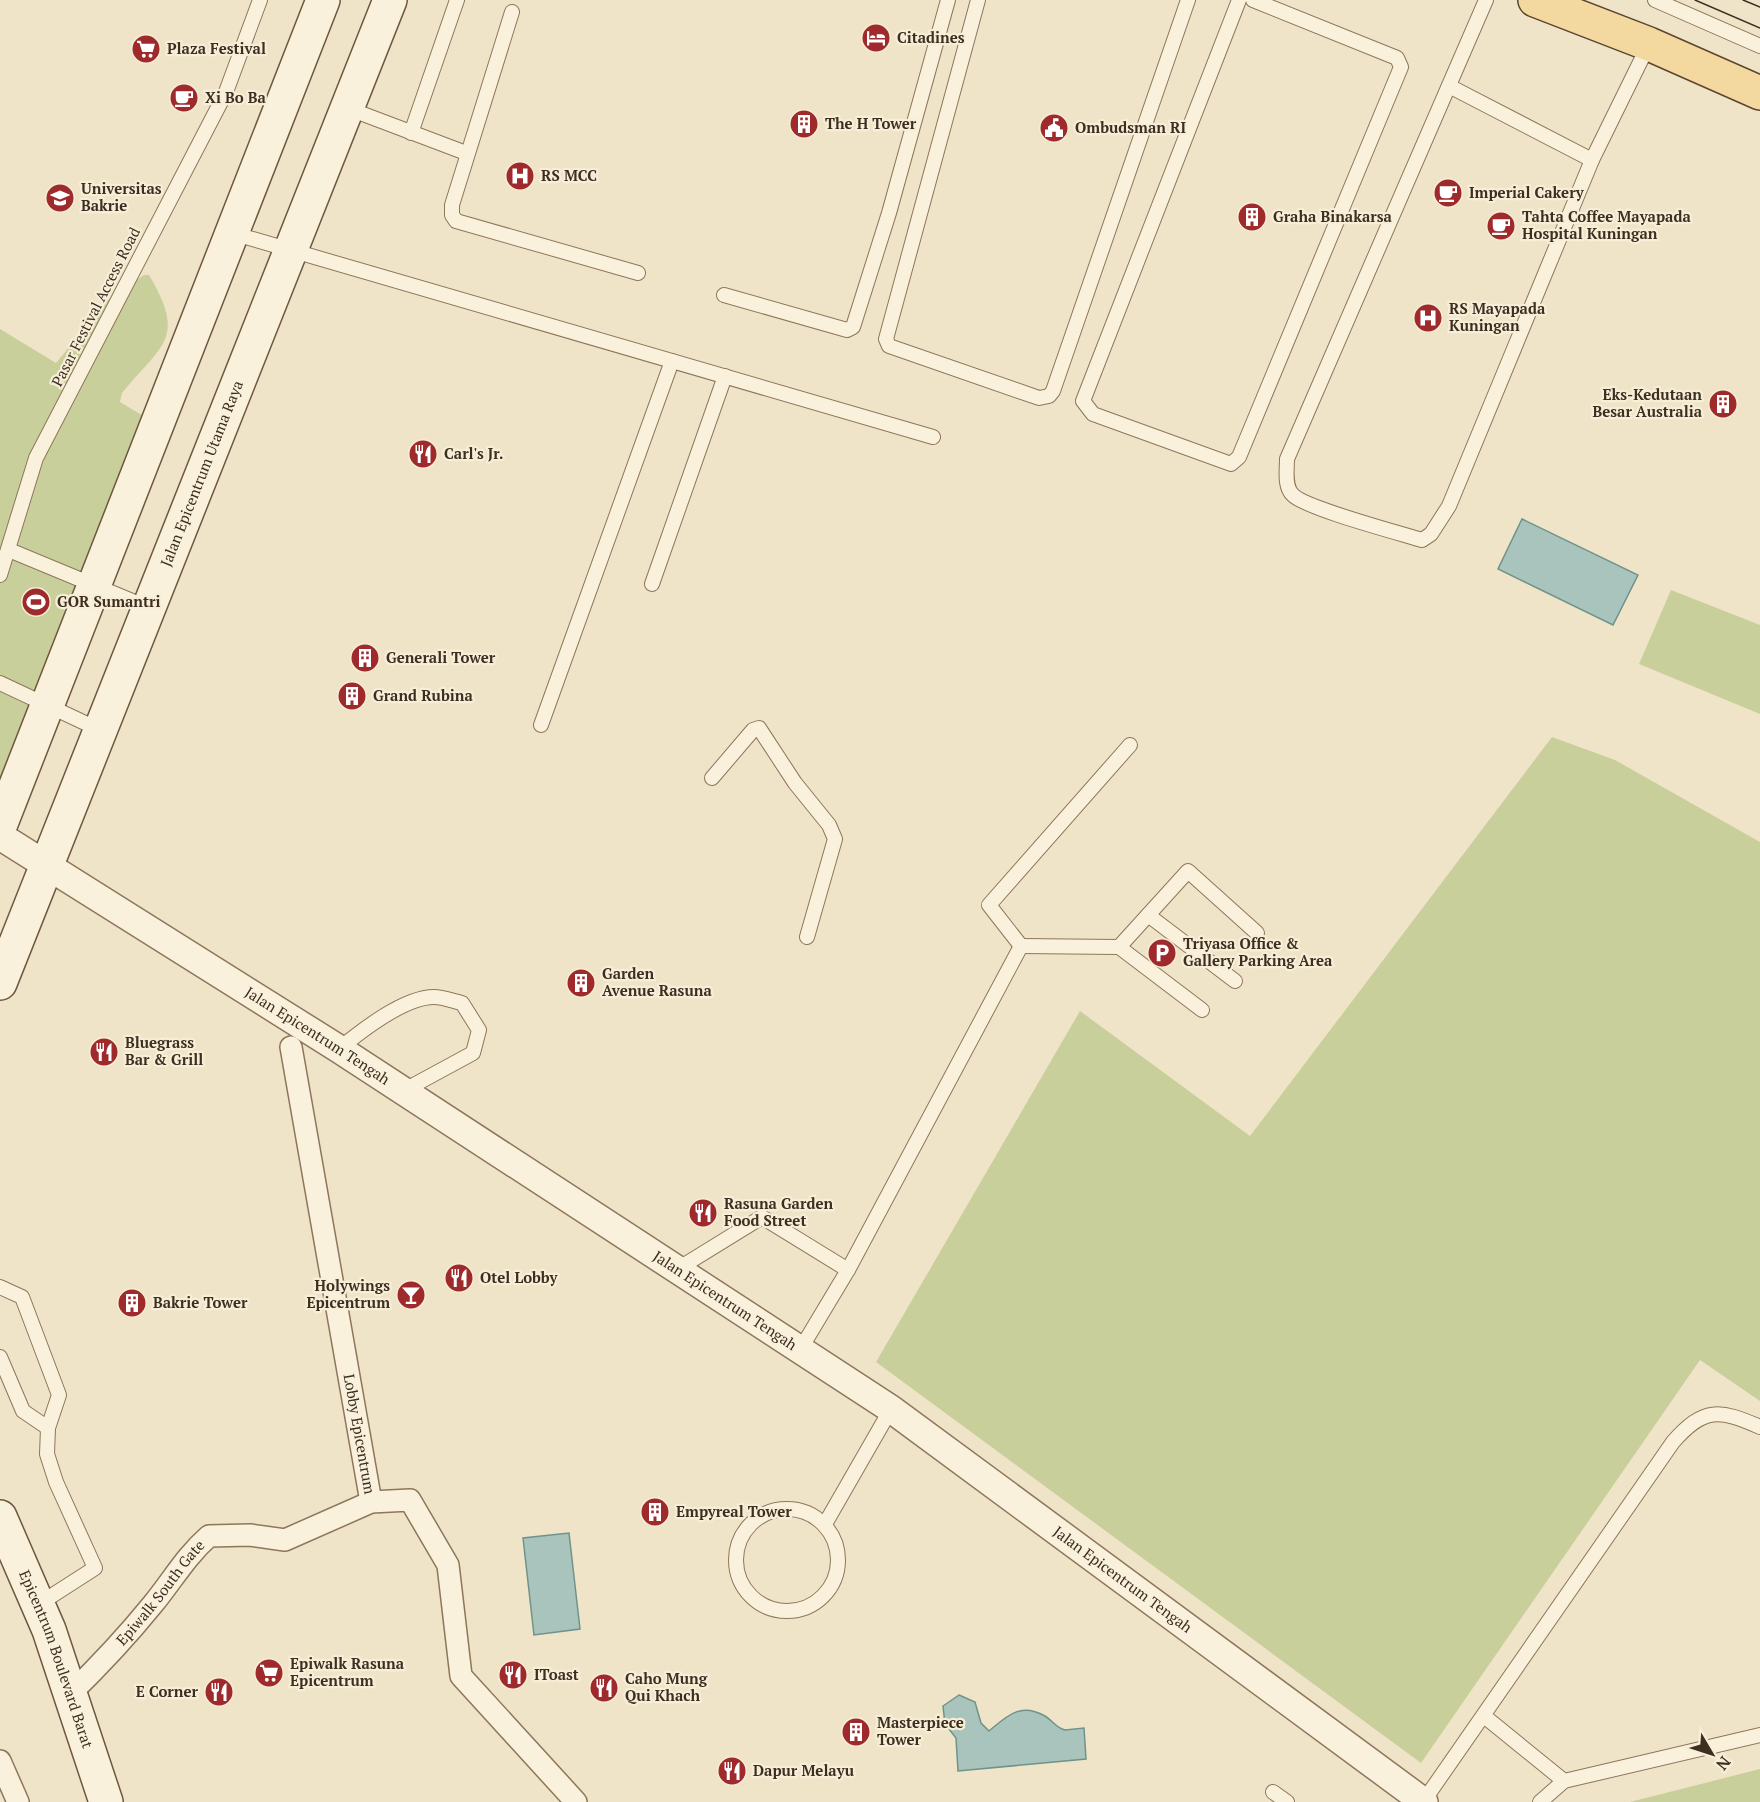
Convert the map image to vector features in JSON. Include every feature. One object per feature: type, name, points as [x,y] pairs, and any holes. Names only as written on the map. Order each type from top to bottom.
[{"type":"main road","points":[[0,826],[323,0]]},
{"type":"main road","name":"Jalan Epicentrum Utama Raya","points":[[0,983],[390,0]]},
{"type":"main road","points":[[1535,0],[1649,44],[1760,93]]},
{"type":"main road","name":"Epicentrum Boulevard Barat","points":[[0,1517],[39,1605],[106,1802]]},
{"type":"street","name":"Jalan Epicentrum Tengah","points":[[0,836],[47,863],[339,1049],[401,1092],[891,1410],[1423,1802]]},
{"type":"street","name":"Lobby Epicentrum","points":[[291,1047],[371,1502],[411,1500],[448,1565],[461,1676],[576,1802]]},
{"type":"street","name":"Epiwalk South Gate","points":[[70,1694],[98,1667],[154,1603],[192,1551],[209,1536],[250,1535],[285,1540],[371,1502]]},
{"type":"street","points":[[0,1761],[18,1802]]},
{"type":"lane","name":"Pasar Festival Access Road","points":[[0,575],[36,458],[226,92],[260,0]]},
{"type":"lane","points":[[411,133],[457,0]]},
{"type":"lane","points":[[724,295],[847,330],[853,327],[889,213],[948,0]]},
{"type":"lane","points":[[978,0],[886,339],[889,346],[911,356],[1039,398],[1049,396],[1053,391],[1188,0]]},
{"type":"lane","points":[[1239,0],[1083,401],[1093,414],[1232,464],[1239,457],[1401,67],[1397,58],[1253,0]]},
{"type":"lane","points":[[1486,0],[1287,459],[1288,486],[1294,496],[1358,521],[1422,540],[1431,534],[1449,506],[1592,160],[1649,44]]},
{"type":"lane","points":[[1655,0],[1760,46]]},
{"type":"lane","points":[[512,12],[466,153],[452,205],[452,215],[456,221],[638,273]]},
{"type":"lane","points":[[1449,86],[1592,160]]},
{"type":"lane","points":[[347,108],[466,153]]},
{"type":"lane","points":[[232,233],[933,437]]},
{"type":"lane","points":[[541,725],[672,361]]},
{"type":"lane","points":[[652,584],[726,376]]},
{"type":"lane","points":[[9,550],[149,608]]},
{"type":"lane","points":[[0,683],[100,730]]},
{"type":"lane","points":[[712,778],[753,730],[759,728],[795,783],[829,825],[835,839],[807,937]]},
{"type":"lane","points":[[1022,946],[989,905],[1130,745]]},
{"type":"lane","points":[[1119,947],[1188,871],[1257,933]]},
{"type":"lane","points":[[1148,915],[1235,981]]},
{"type":"lane","points":[[1022,946],[1119,947],[1202,1010]]},
{"type":"lane","points":[[800,1350],[848,1270],[1022,946]]},
{"type":"lane","points":[[339,1049],[368,1025],[394,1010],[433,997],[462,1003],[479,1030],[473,1053],[401,1092]]},
{"type":"lane","points":[[676,1270],[762,1217],[848,1270]]},
{"type":"lane","points":[[0,1287],[22,1297],[59,1395],[48,1428],[47,1454],[56,1482],[95,1568],[39,1605]]},
{"type":"lane","points":[[0,1357],[23,1411],[48,1428]]},
{"type":"lane","points":[[825,1524],[891,1410]]},
{"type":"lane","points":[[1423,1802],[1673,1442],[1691,1422],[1710,1415],[1731,1414],[1760,1427]]},
{"type":"lane","points":[[777,1509],[794,1509],[810,1514],[825,1524],[834,1539],[838,1555],[838,1572],[831,1588],[820,1600],[806,1609],[788,1612],[772,1610],[757,1602],[745,1591],[737,1576],[735,1558],[739,1542],[748,1527],[761,1515],[777,1509]]},
{"type":"lane","points":[[1484,1716],[1564,1781]]},
{"type":"lane","points":[[1540,1802],[1564,1781],[1760,1735]]},
{"type":"lane","points":[[1273,1792],[1287,1802]]},
{"type":"green space","name":"GOR Sumantri","points":[[144,275],[149,275],[160,296],[168,328],[165,340],[158,351],[122,393],[120,402],[145,417],[0,787],[0,329],[56,363],[108,300]]},
{"type":"green space","points":[[1671,590],[1760,625],[1760,714],[1639,664]]},
{"type":"green space","points":[[1552,737],[1615,760],[1760,842],[1760,1401],[1700,1360],[1421,1763],[876,1362],[1080,1011],[1250,1136]]},
{"type":"green space","points":[[1760,1769],[1760,1802],[1630,1802]]},
{"type":"water","points":[[1522,519],[1638,575],[1613,625],[1498,569]]},
{"type":"water","points":[[569,1533],[580,1629],[534,1635],[523,1538]]},
{"type":"water","points":[[959,1695],[975,1702],[981,1723],[989,1731],[1008,1716],[1028,1710],[1045,1716],[1065,1730],[1084,1728],[1086,1759],[958,1771],[956,1738],[945,1724],[943,1706]]},
{"type":"tram line","points":[[1695,0],[1760,28]]},
{"type":"tram line","points":[[1743,0],[1760,7]]},
{"type":"place","name":"Citadines","points":[[876,38]]},
{"type":"place","name":"Plaza Festival","points":[[146,49]]},
{"type":"place","name":"Xi Bo Ba","points":[[184,98]]},
{"type":"place","name":"The H Tower","points":[[804,124]]},
{"type":"place","name":"Ombudsman RI","points":[[1054,128]]},
{"type":"place","name":"RS MCC","points":[[520,176]]},
{"type":"place","name":"Imperial Cakery","points":[[1448,193]]},
{"type":"place","name":"Universitas Bakrie","points":[[60,198]]},
{"type":"place","name":"Graha Binakarsa","points":[[1252,217]]},
{"type":"place","name":"Tahta Coffee Mayapada Hospital Kuningan","points":[[1501,226]]},
{"type":"place","name":"RS Mayapada Kuningan","points":[[1428,318]]},
{"type":"place","name":"Eks-Kedutaan Besar Australia","points":[[1723,404]]},
{"type":"place","name":"Carl's Jr.","points":[[423,454]]},
{"type":"place","name":"GOR Sumantri","points":[[36,602]]},
{"type":"place","name":"Generali Tower","points":[[365,658]]},
{"type":"place","name":"Grand Rubina","points":[[352,696]]},
{"type":"place","name":"Triyasa Office & Gallery Parking Area","points":[[1162,953]]},
{"type":"place","name":"Garden Avenue Rasuna","points":[[581,983]]},
{"type":"place","name":"Bluegrass Bar & Grill","points":[[104,1052]]},
{"type":"place","name":"Rasuna Garden Food Street","points":[[703,1213]]},
{"type":"place","name":"Otel Lobby","points":[[459,1278]]},
{"type":"place","name":"Holywings Epicentrum","points":[[411,1295]]},
{"type":"place","name":"Bakrie Tower","points":[[132,1303]]},
{"type":"place","name":"Empyreal Tower","points":[[655,1512]]},
{"type":"place","name":"Epiwalk Rasuna Epicentrum","points":[[269,1673]]},
{"type":"place","name":"IToast","points":[[513,1675]]},
{"type":"place","name":"Caho Mung Qui Khach","points":[[604,1688]]},
{"type":"place","name":"E Corner","points":[[219,1692]]},
{"type":"place","name":"Masterpiece Tower","points":[[856,1732]]},
{"type":"place","name":"Dapur Melayu","points":[[732,1771]]}]
